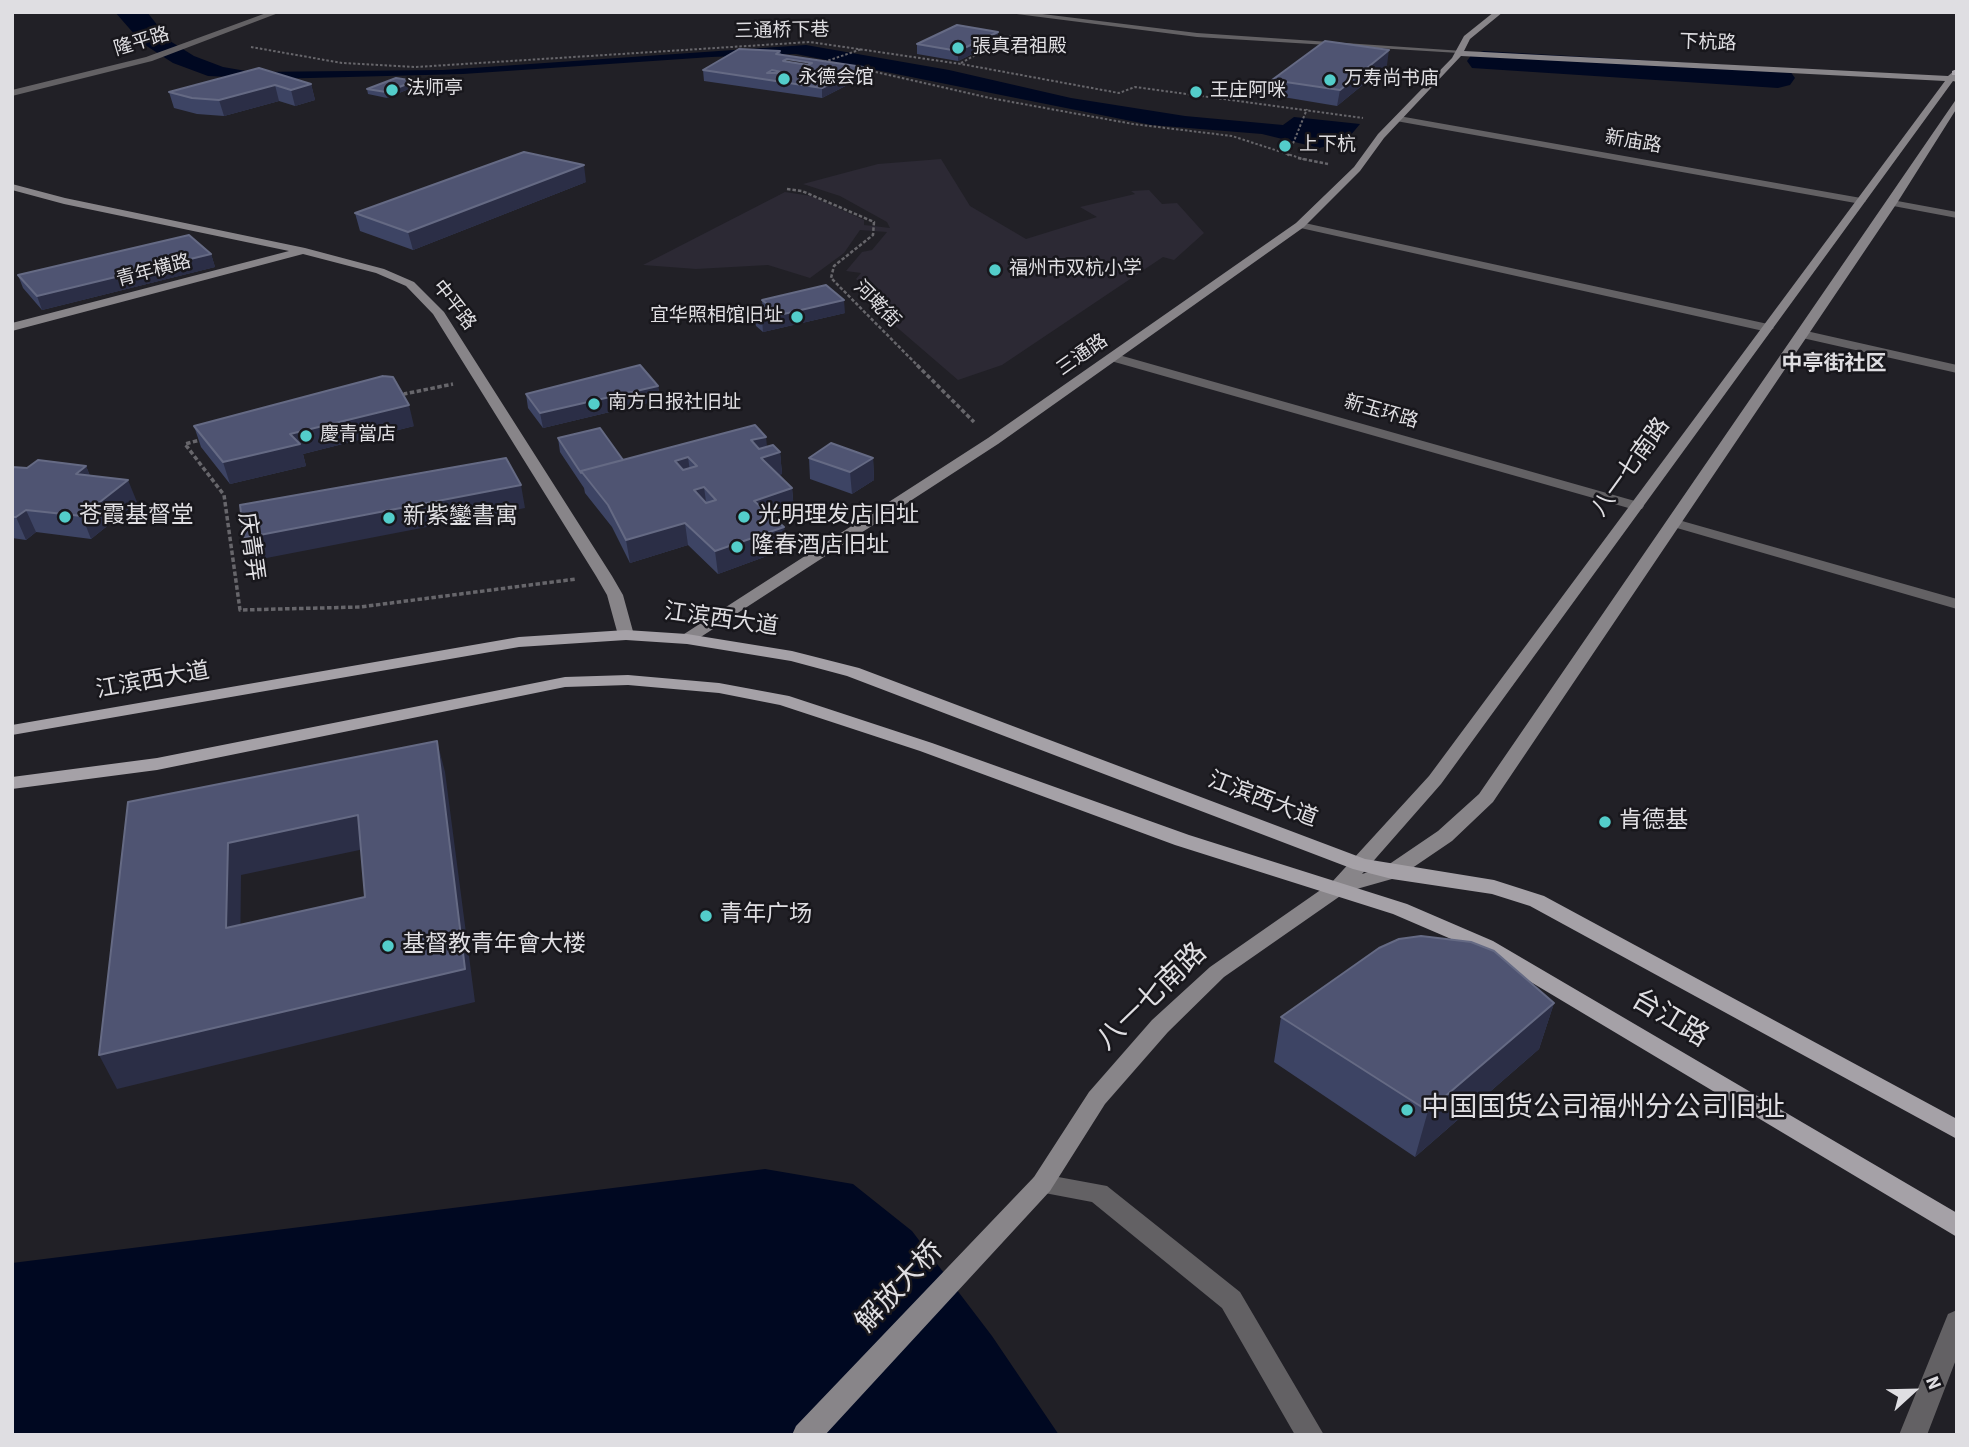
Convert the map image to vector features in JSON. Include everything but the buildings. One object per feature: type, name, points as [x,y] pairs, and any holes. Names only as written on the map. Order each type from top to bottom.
[{"type":"main road","name":"三通路","points":[[687,639],[993,441],[1115,358],[1300,225],[1357,169],[1459,51],[1499,12]]},
{"type":"main road","name":"下杭路","points":[[1459,51],[1956,75]]},
{"type":"main road","name":"八一七南路","points":[[1042,1184],[1097,1098],[1160,1026],[1217,972],[1339,887],[1434,780],[1956,75]]},
{"type":"main road","name":"八一七南路","points":[[1339,887],[1392,872],[1445,836],[1486,798],[1892,203],[1957,101]]},
{"type":"main road","name":"中平路","points":[[12,187],[64,201],[304,251],[380,271],[410,284],[434,307],[482,379],[604,576],[615,595],[626,635]]},
{"type":"main road","name":"青年横路","points":[[12,327],[304,251]]},
{"type":"main road","name":"江滨西大道","points":[[12,730],[267,687],[482,646],[626,635],[687,639],[792,656],[852,672],[1360,864],[1392,872]]},
{"type":"main road","points":[[12,783],[193,757],[554,684],[628,680],[752,693],[810,707],[1194,844],[1339,887]]},
{"type":"main road","name":"台江路","points":[[1392,872],[1446,878],[1536,901],[1957,1130]]},
{"type":"main road","name":"台江路","points":[[1339,887],[1400,909],[1486,946],[1957,1226]]},
{"type":"main road","name":"解放大桥","points":[[806,1435],[1042,1184]]},
{"type":"street","name":"隆平路","points":[[12,93],[149,59],[277,12]]},
{"type":"street","name":"下杭路","points":[[1005,12],[1197,35],[1459,51]]},
{"type":"street","name":"新庙路","points":[[1397,121],[1861,201]]},
{"type":"street","points":[[1892,203],[1957,215]]},
{"type":"street","points":[[1300,225],[1768,328]]},
{"type":"street","points":[[1802,334],[1957,369]]},
{"type":"street","name":"新玉环路","points":[[1115,358],[1637,506]]},
{"type":"street","points":[[1675,523],[1957,604]]},
{"type":"street","points":[[1042,1184],[1098,1194],[1231,1300],[1310,1435]]},
{"type":"street","points":[[1913,1435],[1957,1322]]},
{"type":"path","points":[[961,64],[1042,18]]},
{"type":"path","name":"三通桥下巷","points":[[207,37],[278,54],[395,67],[810,43],[863,48],[1119,93],[1135,87],[1397,121]]},
{"type":"path","points":[[823,63],[863,48]]},
{"type":"path","points":[[816,61],[836,64]]},
{"type":"path","points":[[848,66],[886,72],[990,98],[1133,124],[1232,136],[1288,156],[1357,169]]},
{"type":"path","points":[[1288,156],[1307,109]]},
{"type":"path","name":"河墘街","points":[[788,189],[803,191],[874,222],[873,235],[834,266],[831,278],[993,441]]},
{"type":"path","points":[[392,387],[404,394],[482,379]]},
{"type":"path","name":"庆青弄","points":[[211,437],[185,444],[225,495],[240,610],[360,607],[604,576]]},
{"type":"shaded area","name":"福州市双杭小学","points":[[941,159],[970,206],[1026,239],[1097,217],[1080,207],[1135,194],[1131,191],[1149,190],[1162,204],[1177,203],[1204,233],[1174,260],[1163,257],[1002,365],[958,380],[864,299],[875,296],[856,279],[861,273],[846,271],[862,252],[872,250],[887,232],[860,230],[844,253],[810,278],[768,265],[696,269],[643,265],[785,192],[811,196],[864,220],[864,225],[890,228],[887,222],[840,196],[803,184],[878,164]]},
{"type":"water","points":[[115,12],[147,12],[170,41],[194,56],[223,67],[252,72],[443,70],[806,45],[949,70],[1071,98],[1185,116],[1283,125],[1294,117],[1360,124],[1345,142],[1319,148],[1262,134],[1151,125],[796,54],[711,57],[463,74],[272,79],[208,76],[173,63],[142,43]]},
{"type":"water","points":[[1497,59],[1775,73],[1779,81],[1498,65]]},
{"type":"water","points":[[765,1169],[853,1184],[912,1231],[992,1336],[1059,1435],[12,1435],[12,1263]]},
{"type":"waterway","points":[[1484,61],[1778,78]]},
{"type":"place","name":"張真君祖殿","points":[[958,48]]},
{"type":"place","name":"永德会馆","points":[[784,79]]},
{"type":"place","name":"万寿尚书庙","points":[[1330,80]]},
{"type":"place","name":"法师亭","points":[[392,90]]},
{"type":"place","name":"王庄阿咪","points":[[1196,92]]},
{"type":"place","name":"上下杭","points":[[1285,146]]},
{"type":"place","name":"福州市双杭小学","points":[[995,270]]},
{"type":"place","name":"宜华照相馆旧址","points":[[797,317]]},
{"type":"place","name":"南方日报社旧址","points":[[594,404]]},
{"type":"place","name":"慶青當店","points":[[306,436]]},
{"type":"place","name":"苍霞基督堂","points":[[65,517]]},
{"type":"place","name":"光明理发店旧址","points":[[744,517]]},
{"type":"place","name":"新紫鑾書寓","points":[[389,518]]},
{"type":"place","name":"隆春酒店旧址","points":[[737,547]]},
{"type":"place","name":"肯德基","points":[[1605,822]]},
{"type":"place","name":"青年广场","points":[[706,916]]},
{"type":"place","name":"基督教青年會大楼","points":[[388,946]]},
{"type":"place","name":"中国国货公司福州分公司旧址","points":[[1407,1110]]},
{"type":"district","name":"中亭街社区","points":[[1834,365]]}]
